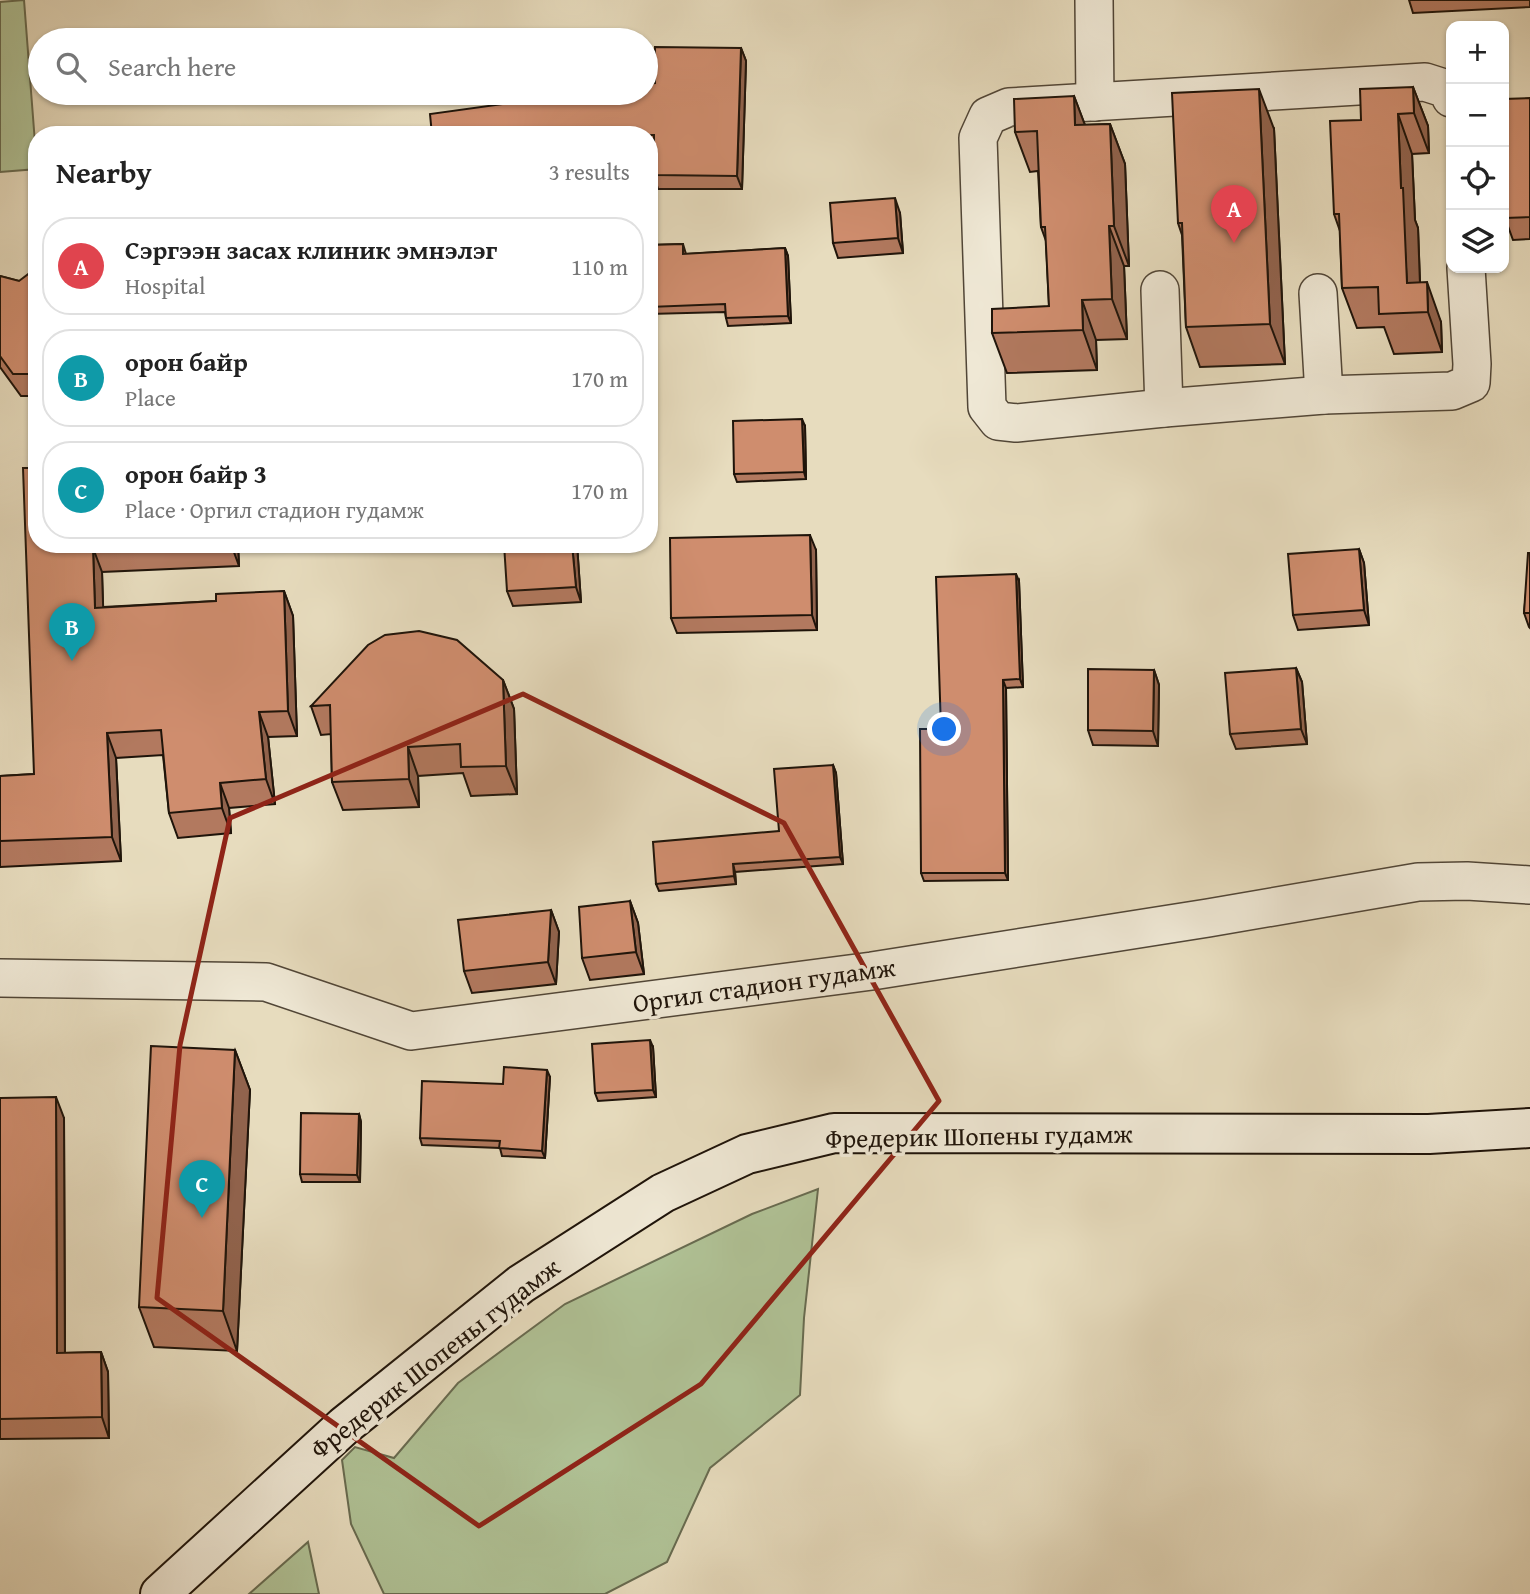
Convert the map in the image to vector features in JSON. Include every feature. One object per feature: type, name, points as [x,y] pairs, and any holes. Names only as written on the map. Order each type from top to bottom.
[{"type":"street","points":[[1094,0],[1095,102]]},
{"type":"street","points":[[1446,89],[1425,82],[1009,107],[988,116],[978,138],[987,407],[998,421],[1016,423],[1324,395],[1452,391],[1471,383],[1466,273]]},
{"type":"street","points":[[1160,290],[1164,408]]},
{"type":"street","points":[[1318,293],[1324,395]]},
{"type":"street","name":"Оргил стадион гудамж","points":[[0,978],[266,982],[411,1031],[872,971],[1418,882],[1467,881],[1530,885]]},
{"type":"street","name":"Фредерик Шопены гудамж","points":[[160,1594],[344,1426],[521,1284],[663,1193],[747,1154],[834,1133],[1429,1134],[1530,1128]]},
{"type":"highlighted area","points":[[523,694],[784,823],[939,1101],[701,1384],[479,1526],[157,1298],[180,1045],[230,818]]},
{"type":"green space","points":[[24,0],[28,105],[32,105],[34,126],[28,126],[28,170],[0,172],[0,2]]},
{"type":"green space","points":[[818,1189],[804,1318],[800,1395],[710,1468],[667,1562],[605,1594],[384,1594],[351,1524],[342,1460],[355,1447],[394,1458],[458,1383],[565,1304],[752,1214]]},
{"type":"green space","points":[[308,1542],[319,1594],[249,1594]]},
{"type":"building","points":[[658,47],[741,48],[737,176],[658,175],[658,126],[431,126],[430,114],[496,105],[658,105]]},
{"type":"building","points":[[1413,87],[1414,113],[1398,114],[1407,283],[1427,282],[1428,312],[1379,314],[1378,287],[1342,288],[1339,214],[1334,214],[1330,121],[1361,120],[1360,89]]},
{"type":"building","points":[[1259,89],[1270,324],[1186,327],[1182,223],[1178,223],[1172,93]]},
{"type":"building","points":[[1074,96],[1075,125],[1110,124],[1114,226],[1109,226],[1112,299],[1082,300],[1083,330],[992,333],[992,309],[1049,306],[1045,227],[1041,227],[1037,131],[1015,132],[1014,99]]},
{"type":"building","points":[[1530,98],[1530,217],[1509,218],[1509,99]]},
{"type":"building","points":[[895,198],[898,238],[833,243],[830,203]]},
{"type":"building","points":[[683,244],[683,254],[785,248],[788,316],[726,318],[725,304],[658,307],[658,245]]},
{"type":"building","points":[[28,274],[28,374],[13,374],[0,356],[0,276],[19,281]]},
{"type":"building","points":[[802,419],[804,472],[734,474],[733,421]]},
{"type":"building","points":[[23,468],[28,468],[28,553],[93,553],[95,608],[216,601],[216,594],[284,591],[288,711],[259,712],[266,779],[220,783],[222,808],[169,813],[161,730],[107,733],[112,837],[0,841],[0,776],[34,774]]},
{"type":"building","points":[[810,535],[812,615],[671,618],[670,538]]},
{"type":"building","points":[[1359,549],[1364,610],[1293,615],[1288,554]]},
{"type":"building","points":[[505,553],[573,553],[576,587],[507,591]]},
{"type":"building","points":[[1528,553],[1530,613],[1524,613]]},
{"type":"building","points":[[1016,574],[1020,679],[1003,680],[1005,873],[921,873],[920,729],[941,729],[936,577]]},
{"type":"building","points":[[419,631],[457,640],[503,680],[506,766],[461,767],[460,744],[408,747],[409,779],[332,782],[330,705],[311,706],[368,645],[385,635]]},
{"type":"building","points":[[1296,668],[1301,729],[1230,734],[1225,673]]},
{"type":"building","points":[[1088,669],[1154,670],[1153,731],[1088,730]]},
{"type":"building","points":[[833,765],[840,857],[733,864],[734,876],[656,884],[653,842],[779,831],[774,769]]},
{"type":"building","points":[[630,901],[636,952],[582,958],[579,907]]},
{"type":"building","points":[[551,910],[548,962],[464,971],[458,920]]},
{"type":"building","points":[[650,1040],[653,1090],[595,1093],[592,1044]]},
{"type":"building","points":[[151,1046],[235,1050],[223,1311],[139,1307]]},
{"type":"building","points":[[504,1067],[547,1070],[542,1151],[499,1148],[500,1141],[420,1138],[422,1081],[503,1084]]},
{"type":"building","points":[[56,1097],[57,1353],[101,1352],[102,1417],[0,1419],[0,1098]]},
{"type":"building","points":[[301,1113],[359,1114],[357,1175],[300,1174]]},
{"type":"place","name":"Сэргээн засах клиник эмнэлэг","points":[[1234,243]]},
{"type":"place","name":"орон байр","points":[[72,661]]},
{"type":"place","name":"орон байр 3","points":[[202,1218]]}]
